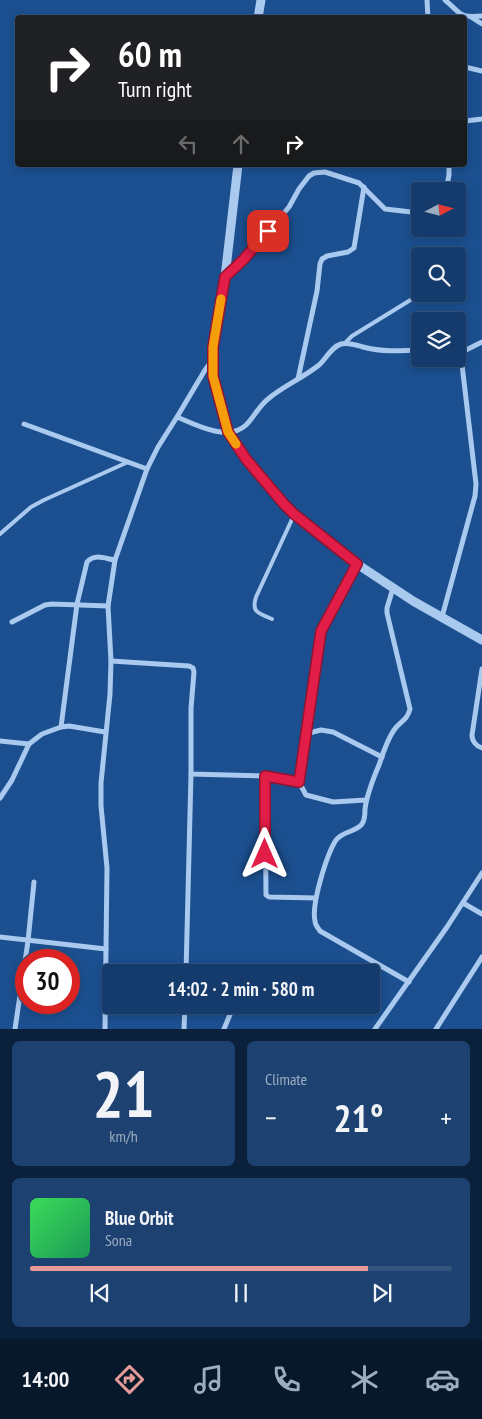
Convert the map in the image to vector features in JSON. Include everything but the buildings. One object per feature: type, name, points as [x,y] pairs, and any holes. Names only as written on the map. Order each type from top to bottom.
[{"type":"street","points":[[258,15],[261,0]]},
{"type":"street","points":[[427,0],[428,15]]},
{"type":"street","points":[[446,0],[461,15]]},
{"type":"street","points":[[467,17],[482,16]]},
{"type":"street","points":[[470,17],[482,24]]},
{"type":"street","points":[[467,68],[482,71]]},
{"type":"street","points":[[467,121],[482,120]]},
{"type":"street","points":[[238,167],[225,277],[212,361],[213,376],[228,432],[246,459],[294,514],[357,564],[393,588],[482,640]]},
{"type":"street","points":[[313,167],[314,173]]},
{"type":"street","points":[[448,182],[449,167]]},
{"type":"street","points":[[225,277],[244,259],[279,219],[289,207],[299,188],[314,173],[325,172],[359,183],[385,209],[411,211]]},
{"type":"street","points":[[298,379],[317,291],[320,264],[326,256],[348,252],[354,248],[364,187]]},
{"type":"street","points":[[466,349],[482,342]]},
{"type":"street","points":[[178,417],[208,430],[228,432],[239,430],[246,426],[266,400],[320,364],[336,346],[345,343],[373,350],[411,350]]},
{"type":"street","points":[[105,1029],[107,868],[101,790],[110,694],[111,661],[108,606],[115,560],[147,468],[204,370],[212,361]]},
{"type":"street","points":[[442,617],[475,496],[476,484],[463,367]]},
{"type":"street","points":[[24,424],[147,468]]},
{"type":"street","points":[[61,727],[77,604],[87,562],[95,556],[115,560]]},
{"type":"street","points":[[357,564],[321,631],[299,782],[306,795],[333,802],[366,800]]},
{"type":"street","points":[[393,588],[387,613],[410,709],[406,719],[395,727],[382,757],[366,800],[364,818],[361,825],[346,832],[336,840],[326,864],[316,898],[315,922],[320,931],[409,982]]},
{"type":"street","points":[[12,622],[45,605],[60,603],[108,606]]},
{"type":"street","points":[[111,661],[189,666],[193,668],[194,672],[191,708],[186,964]]},
{"type":"street","points":[[482,669],[472,735],[474,743],[482,748]]},
{"type":"street","points":[[0,798],[12,780],[29,744],[42,734],[69,726],[105,732]]},
{"type":"street","points":[[305,734],[321,730],[332,732],[382,757]]},
{"type":"street","points":[[0,741],[29,744]]},
{"type":"street","points":[[191,774],[265,776],[299,782]]},
{"type":"street","points":[[265,776],[266,895],[270,897],[316,898]]},
{"type":"street","points":[[375,1029],[482,873]]},
{"type":"street","points":[[15,1029],[28,941],[34,882]]},
{"type":"street","points":[[463,903],[482,914]]},
{"type":"street","points":[[0,937],[106,949]]},
{"type":"street","points":[[436,1029],[482,957]]},
{"type":"street","points":[[184,1029],[185,1014]]},
{"type":"street","points":[[224,1029],[230,1014]]},
{"type":"lane","points":[[345,343],[352,336],[411,299]]},
{"type":"lane","points":[[0,534],[31,507],[129,462]]},
{"type":"lane","points":[[272,618],[256,612],[254,604],[294,514]]},
{"type":"slow traffic","points":[[221,299],[213,347],[213,376],[228,432],[236,444]]},
{"type":"route","points":[[265,854],[265,776],[299,782],[319,638],[357,564],[294,514],[246,459],[228,432],[213,376],[213,347],[225,277],[244,259],[268,231]]}]
